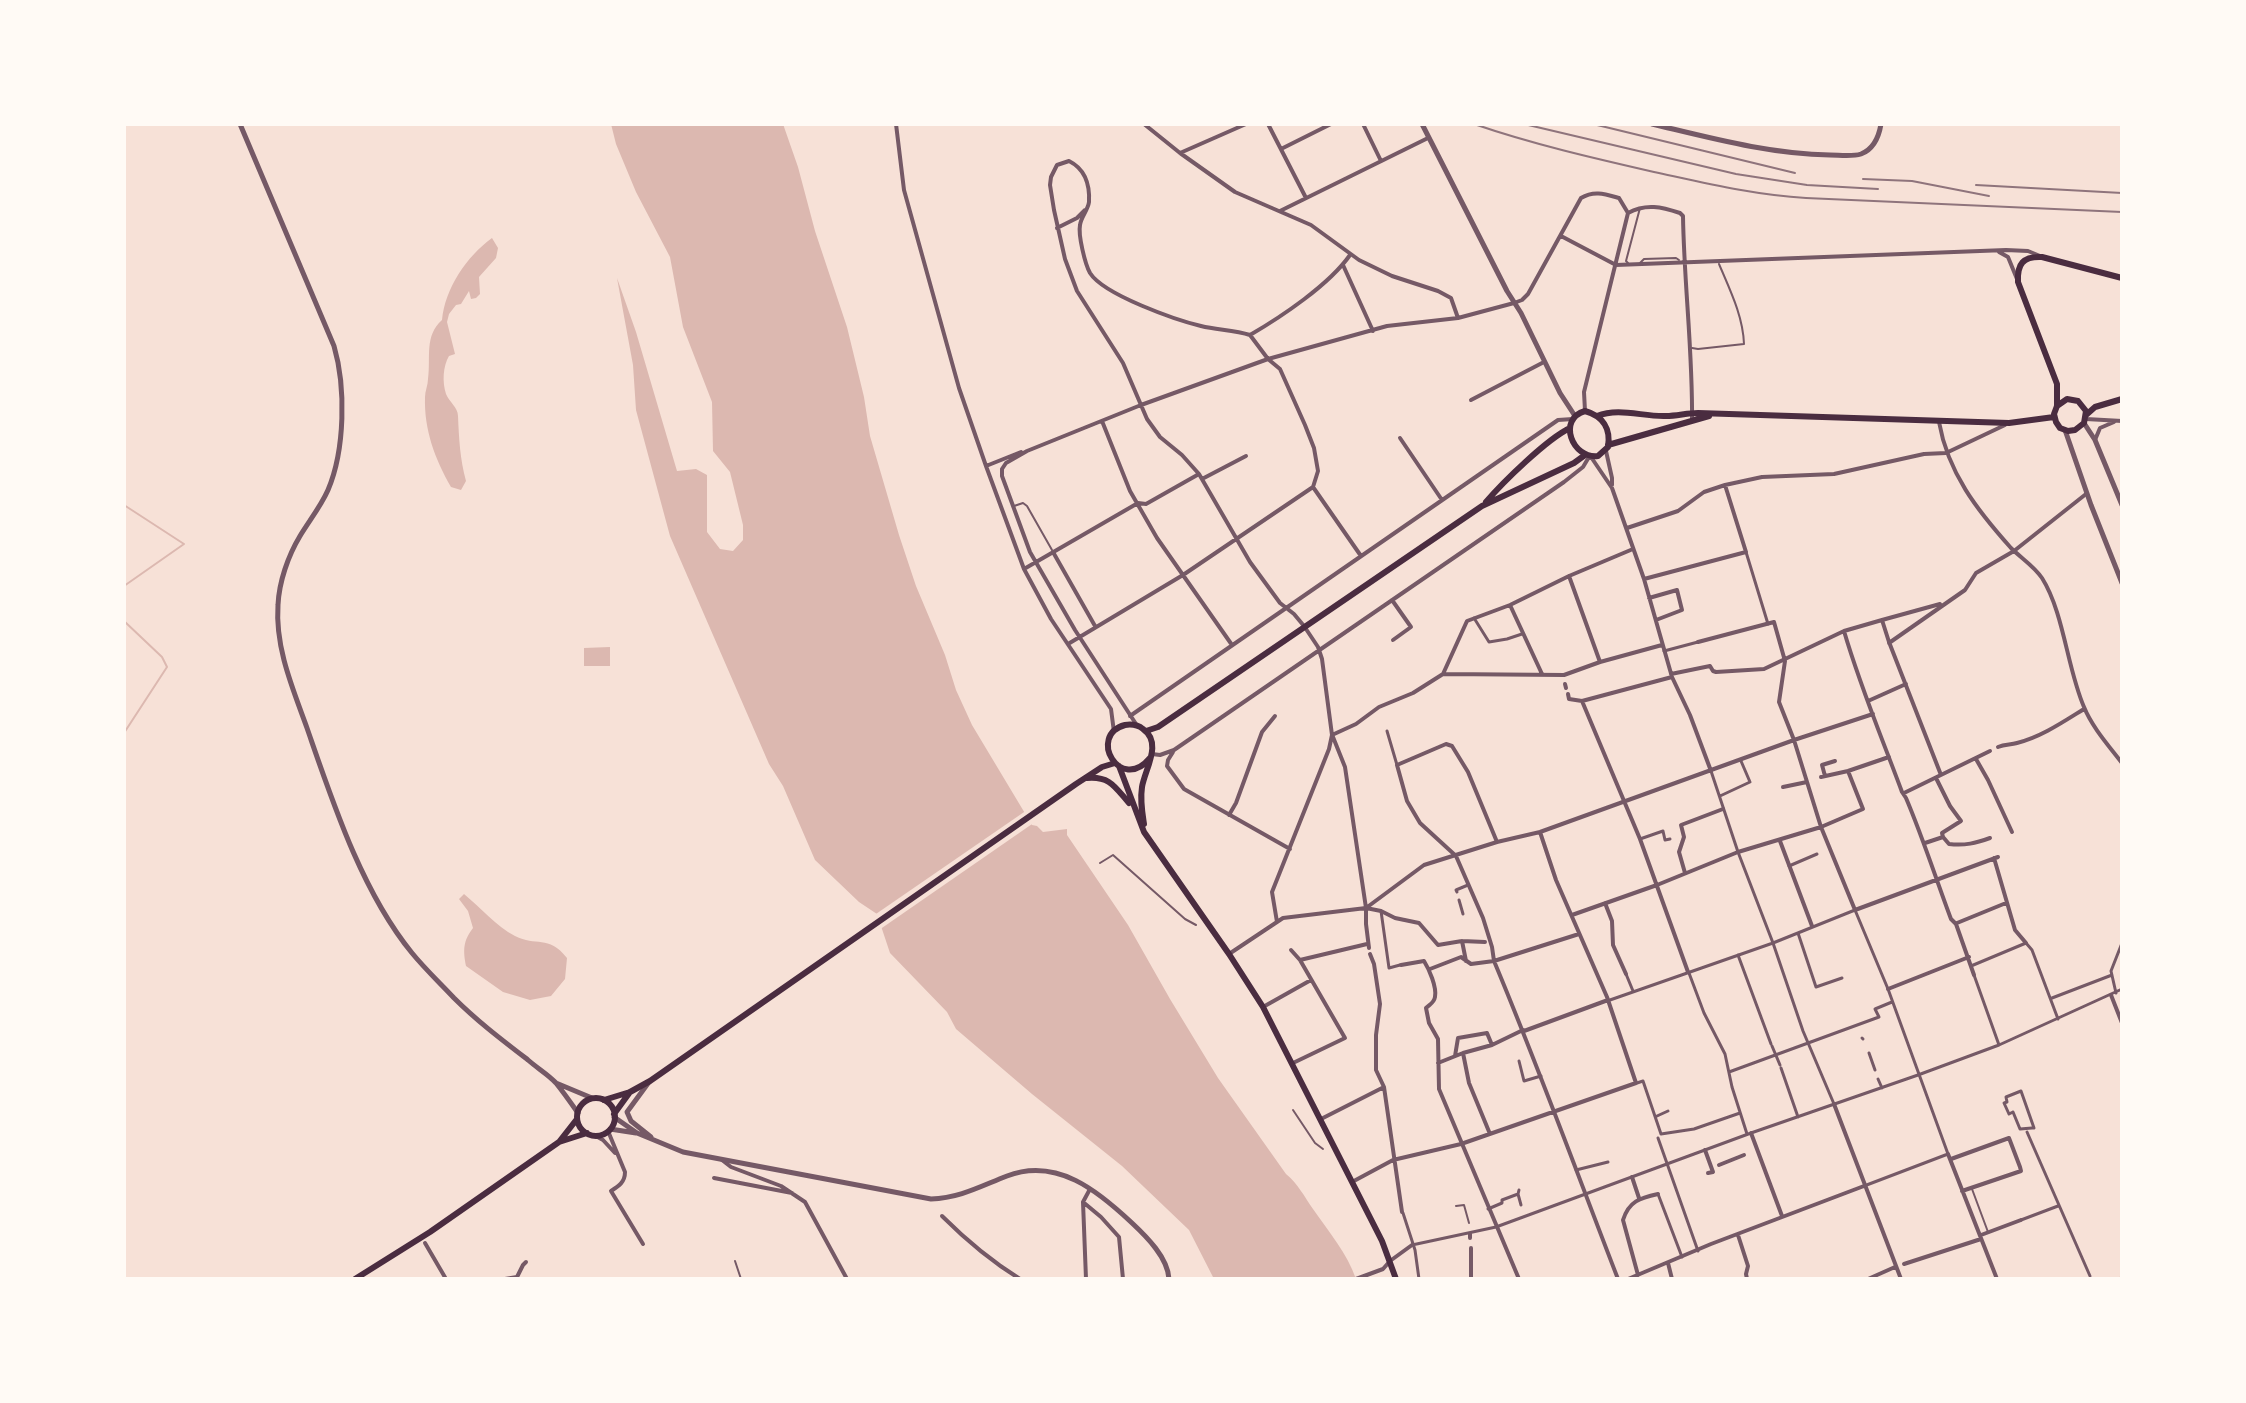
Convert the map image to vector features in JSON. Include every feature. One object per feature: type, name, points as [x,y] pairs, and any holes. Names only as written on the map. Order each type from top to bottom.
[{"type":"main road","points":[[2122,278],[2042,257],[2023,260],[2018,270],[2018,282],[2055,378],[2057,406],[2054,417],[2058,426],[2075,430],[2095,407],[2122,399]]},
{"type":"main road","points":[[2057,406],[2063,401],[2075,400],[2084,407],[2085,419]]},
{"type":"main road","points":[[1588,456],[1573,441],[1570,428],[1574,418],[1585,411],[1597,416],[1607,429],[1607,448]]},
{"type":"main road","points":[[1597,416],[1607,412],[1692,417],[2009,423],[2054,417]]},
{"type":"main road","points":[[1146,731],[1158,727],[1482,506],[1588,456],[1598,456],[1607,448],[1692,417]]},
{"type":"main road","points":[[1482,506],[1528,462],[1570,428]]},
{"type":"main road","points":[[1151,739],[1146,731],[1137,726],[1122,726],[1114,732],[1108,745],[1109,755],[1117,765],[1144,832],[1263,1007],[1352,1182],[1396,1279]]},
{"type":"main road","points":[[1144,832],[1142,785],[1151,756],[1151,739],[1158,727]]},
{"type":"main road","points":[[1102,767],[1109,755]]},
{"type":"main road","points":[[355,1279],[430,1232],[559,1142],[583,1104],[592,1098],[604,1100],[630,1092],[650,1081],[1102,767],[1117,765],[1139,768],[1151,756]]},
{"type":"main road","points":[[1083,779],[1098,777],[1106,780],[1133,807]]},
{"type":"main road","points":[[559,1142],[609,1130],[630,1092]]},
{"type":"main road","points":[[604,1100],[611,1106],[614,1116]]},
{"type":"main road","points":[[578,1116],[580,1127],[590,1134]]},
{"type":"street","points":[[240,124],[339,362],[342,389],[340,435],[334,475],[298,539],[286,567],[278,602],[281,651],[337,813],[392,925],[412,953],[481,1024],[555,1082],[592,1098]]},
{"type":"street","points":[[896,124],[901,175],[908,206],[959,388],[985,463],[1024,569],[1043,606],[1111,709],[1114,732]]},
{"type":"street","points":[[1144,124],[1235,192],[1311,225],[1350,255],[1392,276],[1451,298],[1458,318]]},
{"type":"street","points":[[1180,153],[1246,124]]},
{"type":"street","points":[[1268,124],[1306,198]]},
{"type":"street","points":[[1281,149],[1331,124]]},
{"type":"street","points":[[1363,124],[1381,161]]},
{"type":"street","points":[[1130,716],[1558,420],[1574,418],[1420,124]]},
{"type":"street","points":[[1652,124],[1787,153],[1828,155],[1859,155],[1876,140],[1881,124]]},
{"type":"street","points":[[1280,211],[1427,135]]},
{"type":"street","points":[[1068,644],[1183,575],[1237,539],[1313,487],[1318,471],[1314,448],[1280,369],[1250,335],[1198,325],[1124,298],[1106,288],[1091,274],[1083,255],[1079,226],[1089,203],[1086,178],[1079,166],[1069,161],[1057,165],[1050,185],[1057,228],[1077,291],[1123,363],[1147,419],[1160,437],[1182,455],[1200,477],[1216,507],[1237,539],[1250,562],[1304,626],[1319,649],[1325,670],[1332,735],[1345,767],[1369,949],[1380,1004],[1376,1070],[1384,1087],[1402,1212],[1415,1250],[1419,1279]]},
{"type":"street","points":[[1137,726],[1079,636],[1024,541],[1002,476],[1006,463],[1027,451],[1141,405],[1268,359],[1387,326],[1458,318],[1522,300],[1581,198],[1589,193],[1600,193],[1619,198],[1628,213],[1584,392],[1585,411]]},
{"type":"street","points":[[1628,213],[1651,206],[1683,216],[1692,417]]},
{"type":"street","points":[[1057,228],[1077,218],[1087,208]]},
{"type":"street","points":[[1560,236],[1616,265],[1992,251],[2024,251],[2042,257]]},
{"type":"street","points":[[1992,251],[2008,257],[2018,282]]},
{"type":"street","points":[[1250,335],[1278,319],[1343,265],[1350,255]]},
{"type":"street","points":[[1343,265],[1373,331]]},
{"type":"street","points":[[1471,400],[1544,362]]},
{"type":"street","points":[[2120,421],[2085,419],[2122,505]]},
{"type":"street","points":[[1102,421],[1130,491],[1157,538],[1232,645]]},
{"type":"street","points":[[2095,440],[2100,428],[2120,421]]},
{"type":"street","points":[[1939,422],[1946,453],[1973,503],[2042,578],[2084,709],[2122,763]]},
{"type":"street","points":[[1627,528],[1678,511],[1704,492],[1725,485],[1762,477],[1834,474],[1924,454],[1946,453],[2009,423]]},
{"type":"street","points":[[2065,430],[2086,494],[2122,583]]},
{"type":"street","points":[[1400,438],[1442,500]]},
{"type":"street","points":[[1607,448],[1612,488]]},
{"type":"street","points":[[985,463],[1027,451]]},
{"type":"street","points":[[1024,569],[1138,503],[1146,504],[1246,456]]},
{"type":"street","points":[[1151,756],[1174,750],[1564,482],[1583,467],[1588,456],[1612,488],[1644,579],[1671,676],[1690,715],[1809,1043],[1901,1279]]},
{"type":"street","points":[[1725,485],[1785,661],[1779,702],[1828,849],[1888,989],[1997,1279]]},
{"type":"street","points":[[1313,487],[1361,556]]},
{"type":"street","points":[[1889,643],[1965,590],[1976,573],[2014,551],[2086,494]]},
{"type":"street","points":[[1443,674],[1467,621],[1510,605],[1633,549]]},
{"type":"street","points":[[1053,552],[1095,627]]},
{"type":"street","points":[[1644,579],[1746,552]]},
{"type":"street","points":[[1569,576],[1600,662]]},
{"type":"street","points":[[1649,598],[1677,590],[1682,610],[1656,620]]},
{"type":"street","points":[[1392,600],[1411,627],[1393,640]]},
{"type":"street","points":[[1567,689],[1569,699],[1582,701],[1710,666],[1716,672],[1764,669],[1844,631],[1946,603]]},
{"type":"street","points":[[1510,605],[1542,674]]},
{"type":"street","points":[[1474,618],[1489,642],[1522,634]]},
{"type":"street","points":[[1882,620],[1950,806],[1961,821],[1942,833],[1943,837],[1949,844],[1959,845],[1990,838]]},
{"type":"street","points":[[1664,651],[1771,623]]},
{"type":"street","points":[[1844,631],[1862,691],[1925,843],[1999,1045]]},
{"type":"street","points":[[1332,735],[1443,674],[1564,675],[1662,645]]},
{"type":"street","points":[[1868,701],[1906,684]]},
{"type":"street","points":[[1582,701],[1640,839],[1704,1013],[1725,1054],[1740,1113],[1782,1216]]},
{"type":"street","points":[[1998,747],[2016,744],[2052,729],[2084,709]]},
{"type":"street","points":[[1366,908],[1424,865],[1540,832],[1873,714]]},
{"type":"street","points":[[1229,815],[1262,732],[1275,716]]},
{"type":"street","points":[[1387,731],[1407,801],[1420,823],[1456,856],[1483,918],[1494,961],[1618,1279]]},
{"type":"street","points":[[1277,922],[1272,892],[1332,735]]},
{"type":"street","points":[[1397,765],[1446,744],[1452,746],[1468,772],[1497,842]]},
{"type":"street","points":[[1174,750],[1167,766],[1184,789],[1290,849]]},
{"type":"street","points":[[1904,793],[1990,751]]},
{"type":"street","points":[[1835,761],[1822,765],[1823,777],[1889,757]]},
{"type":"street","points":[[1975,759],[2012,832]]},
{"type":"street","points":[[1719,796],[1750,782],[1741,761]]},
{"type":"street","points":[[1572,915],[1738,852],[1821,827],[1863,809],[1848,771]]},
{"type":"street","points":[[1783,787],[1807,782]]},
{"type":"street","points":[[1685,873],[1679,852],[1684,837],[1681,825],[1723,809]]},
{"type":"street","points":[[1640,839],[1663,831],[1665,840],[1670,839]]},
{"type":"street","points":[[1540,832],[1556,880],[1608,1000],[1636,1083]]},
{"type":"street","points":[[1925,843],[1943,837]]},
{"type":"street","points":[[1780,841],[1812,926]]},
{"type":"street","points":[[1789,866],[1817,854]]},
{"type":"street","points":[[1438,1063],[1492,1045],[1523,1030],[1773,943],[1996,858],[2015,930],[2032,950],[2058,1019]]},
{"type":"street","points":[[1457,892],[1468,885]]},
{"type":"street","points":[[1459,900],[1463,914]]},
{"type":"street","points":[[1605,903],[1612,921],[1613,945],[1633,991]]},
{"type":"street","points":[[1956,924],[2006,903]]},
{"type":"street","points":[[1229,954],[1283,918],[1366,908],[1419,923],[1438,945],[1462,941],[1485,942]]},
{"type":"street","points":[[1381,911],[1389,968],[1424,961],[1429,969],[1435,996],[1426,1008],[1429,1023],[1438,1039],[1439,1089],[1519,1279]]},
{"type":"street","points":[[1798,933],[1816,987],[1842,978]]},
{"type":"street","points":[[1429,969],[1461,957],[1471,964],[1494,961],[1579,934]]},
{"type":"street","points":[[1462,941],[1466,961]]},
{"type":"street","points":[[1971,966],[2026,943]]},
{"type":"street","points":[[2122,943],[2111,971],[2113,994],[2122,1023]]},
{"type":"street","points":[[1300,960],[1369,949]]},
{"type":"street","points":[[1291,950],[1300,960],[1345,1038],[1293,1063]]},
{"type":"street","points":[[1738,955],[1798,1117]]},
{"type":"street","points":[[1888,989],[1969,957]]},
{"type":"street","points":[[2051,999],[2112,975]]},
{"type":"street","points":[[1263,1007],[1311,980]]},
{"type":"street","points":[[1356,1279],[1383,1269],[1412,1245],[1496,1227],[1882,1088],[1999,1045],[2122,989]]},
{"type":"street","points":[[1729,1072],[1879,1017],[1875,1009],[1892,1002]]},
{"type":"street","points":[[1455,1056],[1458,1038],[1487,1033],[1492,1045]]},
{"type":"street","points":[[1463,1053],[1469,1083],[1490,1134]]},
{"type":"street","points":[[1869,1053],[1875,1070]]},
{"type":"street","points":[[1519,1061],[1524,1081],[1541,1076]]},
{"type":"street","points":[[1878,1079],[1882,1088]]},
{"type":"street","points":[[650,1081],[628,1108],[627,1116],[658,1143]]},
{"type":"street","points":[[1352,1182],[1393,1160],[1461,1144],[1643,1081],[1661,1134],[1694,1129],[1740,1113]]},
{"type":"street","points":[[555,1082],[578,1116]]},
{"type":"street","points":[[1321,1119],[1384,1087]]},
{"type":"street","points":[[2021,1091],[2034,1128],[2020,1129],[2013,1112],[2009,1114],[2004,1103],[2007,1102],[2006,1097],[2021,1091]]},
{"type":"street","points":[[1656,1117],[1668,1111]]},
{"type":"street","points":[[614,1116],[637,1133],[683,1152],[931,1199],[958,1196],[1015,1173],[1046,1170],[1076,1179],[1117,1209],[1141,1231],[1162,1258],[1169,1279]]},
{"type":"street","points":[[637,1133],[609,1130],[625,1178],[611,1191],[643,1244]]},
{"type":"street","points":[[2027,1132],[2091,1277]]},
{"type":"street","points":[[590,1134],[603,1140],[617,1155]]},
{"type":"street","points":[[1658,1138],[1698,1251]]},
{"type":"street","points":[[1628,1279],[1782,1216],[2009,1138],[2021,1171],[1962,1191]]},
{"type":"street","points":[[1705,1150],[1711,1170]]},
{"type":"street","points":[[1719,1165],[1744,1155]]},
{"type":"street","points":[[719,1159],[731,1167],[781,1186],[805,1202],[847,1279]]},
{"type":"street","points":[[1576,1170],[1608,1162]]},
{"type":"street","points":[[1632,1177],[1639,1198]]},
{"type":"street","points":[[714,1178],[795,1194]]},
{"type":"street","points":[[1086,1279],[1083,1202],[1090,1189]]},
{"type":"street","points":[[1488,1209],[1518,1192],[1521,1205]]},
{"type":"street","points":[[1638,1275],[1623,1220],[1625,1212],[1639,1198],[1658,1194],[1682,1257]]},
{"type":"street","points":[[1083,1202],[1119,1237],[1123,1279]]},
{"type":"street","points":[[1868,1279],[2059,1205]]},
{"type":"street","points":[[1523,1211],[1526,1216]]},
{"type":"street","points":[[942,1216],[980,1252],[1020,1279]]},
{"type":"street","points":[[1738,1235],[1748,1266],[1747,1279]]},
{"type":"street","points":[[425,1243],[446,1279]]},
{"type":"street","points":[[1471,1248],[1471,1279]]},
{"type":"street","points":[[505,1279],[517,1277],[526,1262]]},
{"type":"street","points":[[1668,1263],[1672,1279]]},
{"type":"lane","points":[[1634,265],[1626,261],[1640,207]]},
{"type":"lane","points":[[1691,348],[1744,344],[1744,329],[1718,262]]},
{"type":"lane","points":[[1013,506],[1023,503],[1027,506],[1053,552]]},
{"type":"lane","points":[[1100,863],[1113,855],[1185,919],[1196,925]]},
{"type":"lane","points":[[1293,1110],[1315,1143],[1323,1149]]},
{"type":"lane","points":[[1971,1188],[1988,1233]]},
{"type":"lane","points":[[1456,1206],[1464,1205],[1470,1235]]},
{"type":"lane","points":[[735,1261],[741,1279]]},
{"type":"shaded area","points":[[611,124],[783,124],[847,327],[870,436],[899,535],[916,586],[972,725],[1032,825],[1043,832],[1067,829],[1067,835],[1128,925],[1218,1078],[1286,1174],[1301,1190],[1348,1260],[1356,1279],[1214,1279],[1189,1230],[1122,1166],[956,1029],[947,1012],[890,953],[877,914],[859,902],[815,860],[783,786],[769,764],[670,536],[636,410],[633,365],[617,278],[677,471],[696,469],[707,475],[707,532],[720,549],[733,551],[743,540],[743,525],[730,472],[713,451],[712,402],[683,327],[670,257],[636,192]]},
{"type":"shaded area","points":[[492,238],[498,248],[496,258],[479,277],[480,294],[471,299],[469,291],[461,304],[456,305],[449,314],[447,322],[455,354],[447,360],[444,384],[447,397],[458,413],[466,481],[461,490],[451,487],[435,455],[429,433],[425,397],[429,347],[459,274],[474,254]]},
{"type":"shaded area","points":[[610,647],[610,666],[584,666],[584,648]]},
{"type":"shaded area","points":[[464,894],[508,932],[522,939],[548,943],[567,958],[565,979],[551,996],[530,1000],[503,992],[466,966],[465,946],[473,928],[468,911],[459,899]]},
{"type":"pier","points":[[1027,810],[1035,822],[879,930],[873,916]]},
{"type":"waterway","points":[[124,505],[184,544],[124,586]]},
{"type":"waterway","points":[[124,621],[162,657],[167,667],[124,733]]},
{"type":"railway","points":[[1474,124],[1608,161],[1767,194],[2122,212]]},
{"type":"railway","points":[[1524,124],[1736,174],[1807,185],[1878,189]]},
{"type":"railway","points":[[1593,124],[1795,173]]},
{"type":"railway","points":[[1863,179],[1912,181],[1989,196]]},
{"type":"railway","points":[[1976,185],[2122,193]]}]
